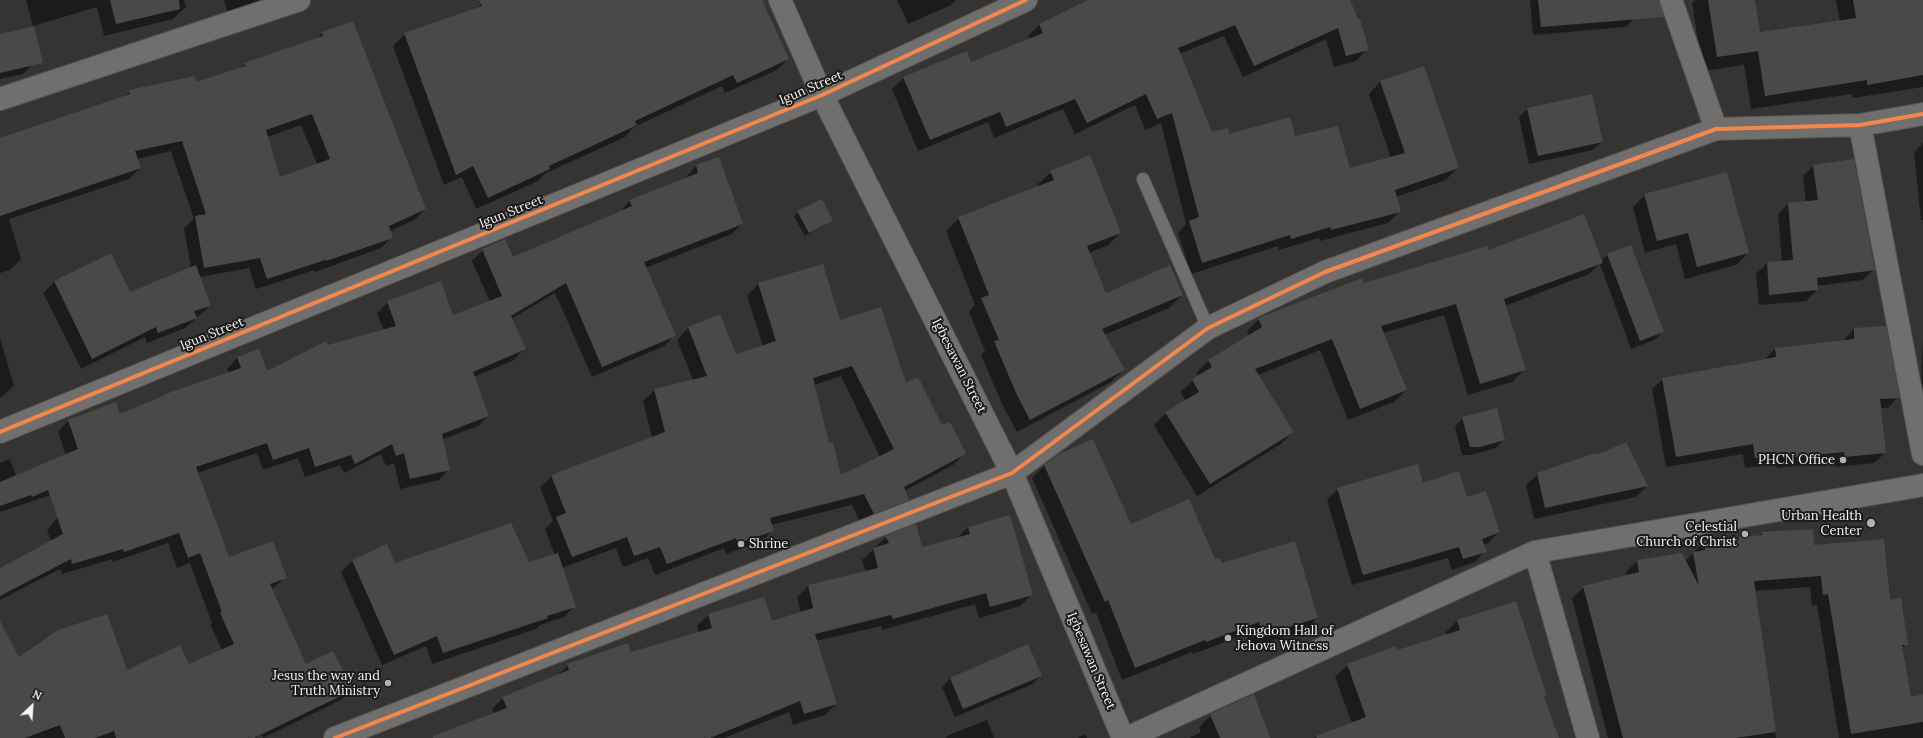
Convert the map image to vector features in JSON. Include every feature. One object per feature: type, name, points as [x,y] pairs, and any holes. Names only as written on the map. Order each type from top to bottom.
[{"type":"street","points":[[0,99],[299,0]]},
{"type":"street","name":"Igbesawan Street","points":[[780,0],[822,95],[1012,473],[1123,738]]},
{"type":"street","name":"Igun Street","points":[[0,432],[822,95],[1026,0]]},
{"type":"street","points":[[1671,0],[1716,129]]},
{"type":"street","points":[[335,738],[1012,473],[1208,328],[1325,272],[1716,129],[1860,125],[1923,114]]},
{"type":"street","points":[[1860,125],[1923,454]]},
{"type":"street","points":[[1127,738],[1536,552],[1923,485]]},
{"type":"street","points":[[1536,552],[1588,738]]},
{"type":"lane","points":[[1143,179],[1208,328]]},
{"type":"building","points":[[110,0],[179,0],[180,9],[116,24]]},
{"type":"building","points":[[479,0],[762,0],[789,59],[737,83],[733,75],[635,121],[637,125],[549,166],[550,169],[488,198],[473,166],[456,175],[404,33],[482,6]]},
{"type":"building","points":[[1088,0],[1350,0],[1358,19],[1360,19],[1369,50],[1346,56],[1338,28],[1254,66],[1235,25],[1178,48],[1212,132],[1228,128],[1229,134],[1290,117],[1295,136],[1338,126],[1350,168],[1405,153],[1380,81],[1424,66],[1459,168],[1395,190],[1401,212],[1331,230],[1330,227],[1291,239],[1290,235],[1202,263],[1189,221],[1199,217],[1172,113],[1157,119],[1146,94],[1087,123],[1075,99],[1006,127],[1000,112],[930,140],[903,77],[967,51],[971,62],[1043,33],[1039,24]]},
{"type":"building","points":[[1538,0],[1659,0],[1664,17],[1541,27]]},
{"type":"building","points":[[1708,0],[1755,0],[1760,32],[1856,18],[1853,0],[1923,0],[1923,75],[1867,85],[1867,80],[1765,96],[1758,51],[1717,57]]},
{"type":"building","points":[[353,21],[426,209],[389,226],[393,238],[267,279],[260,258],[204,268],[195,216],[206,214],[182,141],[135,151],[141,168],[0,216],[0,138],[130,94],[129,90],[195,76],[196,82],[245,66],[244,63],[323,36],[322,32]],"holes":[[[312,114],[330,159],[280,177],[266,130]]]},
{"type":"building","points":[[34,26],[43,63],[0,73],[0,34]]},
{"type":"building","points":[[1592,94],[1603,142],[1538,156],[1527,108]]},
{"type":"building","points":[[1090,155],[1121,233],[1087,246],[1106,293],[1170,265],[1183,295],[1102,329],[1125,370],[1030,420],[1016,393],[994,341],[999,340],[981,298],[989,295],[958,217],[1054,180],[1050,171]]},
{"type":"building","points":[[719,157],[743,224],[644,262],[676,336],[602,367],[566,283],[511,316],[526,349],[473,372],[489,416],[442,434],[450,470],[410,479],[404,453],[396,456],[392,444],[355,464],[351,455],[315,467],[309,448],[273,460],[267,443],[196,467],[229,557],[273,541],[287,578],[270,584],[306,664],[333,651],[353,690],[254,738],[116,738],[114,731],[95,738],[65,738],[60,725],[25,738],[0,738],[0,621],[19,657],[58,630],[107,614],[127,670],[180,645],[189,664],[234,644],[220,613],[222,612],[200,553],[188,558],[179,533],[124,552],[123,549],[72,564],[71,559],[0,596],[0,568],[63,534],[48,490],[32,497],[31,495],[0,506],[0,482],[78,449],[68,420],[116,402],[120,414],[165,394],[241,368],[237,357],[259,349],[267,371],[326,341],[328,345],[396,326],[387,301],[441,281],[453,315],[502,296],[482,249],[505,239],[513,257],[632,206],[629,200],[698,173],[696,165]]},
{"type":"building","points":[[1854,159],[1875,270],[1817,278],[1818,290],[1769,295],[1767,262],[1793,260],[1788,203],[1818,200],[1813,165]]},
{"type":"building","points":[[1727,172],[1749,253],[1697,267],[1688,233],[1657,241],[1644,194]]},
{"type":"building","points":[[822,199],[833,221],[809,233],[797,211]]},
{"type":"building","points":[[1584,214],[1603,263],[1504,299],[1526,370],[1480,384],[1456,304],[1381,326],[1407,390],[1360,409],[1332,339],[1255,369],[1294,432],[1210,484],[1165,412],[1199,392],[1192,379],[1212,367],[1208,360],[1262,327],[1258,318],[1362,278],[1364,283],[1487,246],[1489,250]]},
{"type":"building","points":[[1631,245],[1664,332],[1640,341],[1607,254]]},
{"type":"building","points":[[111,253],[130,292],[196,265],[211,306],[194,311],[197,318],[158,333],[156,327],[92,359],[54,281]]},
{"type":"building","points":[[823,264],[840,320],[881,307],[906,383],[918,377],[942,425],[950,422],[966,454],[904,487],[909,500],[874,514],[864,494],[770,518],[774,531],[738,543],[736,538],[667,564],[660,547],[634,556],[627,537],[572,557],[556,517],[566,513],[551,475],[665,432],[654,389],[707,376],[688,327],[720,314],[736,354],[776,341],[758,283]],"holes":[[[852,366],[894,449],[841,475],[833,442],[829,443],[813,378]]]},
{"type":"building","points":[[1886,326],[1900,398],[1880,399],[1886,453],[1845,457],[1844,452],[1787,458],[1786,454],[1755,458],[1753,444],[1676,457],[1662,378],[1776,357],[1775,348],[1854,339],[1854,328]]},
{"type":"building","points":[[1497,408],[1505,440],[1480,447],[1470,447],[1462,417]]},
{"type":"building","points":[[1093,439],[1131,524],[1189,499],[1215,559],[1220,558],[1222,563],[1295,541],[1318,618],[1263,635],[1259,622],[1206,642],[1205,640],[1135,668],[1108,600],[1105,602],[1044,465],[1061,453]]},
{"type":"building","points":[[1626,442],[1648,486],[1545,508],[1537,473],[1595,453],[1596,455]]},
{"type":"building","points":[[1418,464],[1423,483],[1459,471],[1467,497],[1486,491],[1500,532],[1482,539],[1487,552],[1463,559],[1459,547],[1363,575],[1337,488]]},
{"type":"building","points":[[1010,515],[1033,595],[990,607],[986,593],[893,619],[891,615],[815,634],[837,704],[804,714],[800,701],[710,738],[433,738],[433,736],[507,708],[502,697],[569,670],[567,664],[628,643],[631,652],[712,628],[708,614],[764,597],[772,621],[813,608],[808,585],[878,568],[873,548],[889,543],[885,536],[916,524],[922,547],[970,534],[968,527]]},
{"type":"building","points":[[511,523],[529,562],[558,553],[576,607],[547,616],[548,618],[443,653],[437,636],[394,655],[352,560],[387,544],[395,563]]},
{"type":"building","points":[[1813,529],[1814,545],[1884,539],[1890,600],[1901,598],[1908,645],[1902,645],[1911,697],[1923,694],[1923,722],[1851,734],[1828,594],[1823,595],[1821,576],[1754,581],[1776,732],[1735,738],[1623,738],[1583,586],[1639,572],[1637,560],[1682,553],[1699,586],[1693,552],[1705,550],[1703,541],[1762,535],[1762,532]]},
{"type":"building","points":[[1516,601],[1547,696],[1544,697],[1559,738],[1317,738],[1316,736],[1366,717],[1347,664],[1396,646],[1397,650],[1460,630],[1457,620]]},
{"type":"building","points":[[1028,644],[1042,676],[963,709],[950,678]]},
{"type":"building","points":[[1254,694],[1270,738],[1220,738],[1210,714]]},
{"type":"cycle path","points":[[0,432],[822,95],[1026,0]]},
{"type":"cycle path","points":[[335,738],[1012,473],[1208,328],[1325,272],[1716,129],[1860,125],[1923,114]]},
{"type":"place","name":"PHCN Office","points":[[1843,460]]},
{"type":"place","name":"Urban Health Center","points":[[1871,523]]},
{"type":"place","name":"Celestial Church of Christ","points":[[1745,534]]},
{"type":"place","name":"Shrine","points":[[741,544]]},
{"type":"place","name":"Kingdom Hall of Jehova Witness","points":[[1228,638]]},
{"type":"place","name":"Jesus the way and Truth Ministry","points":[[388,683]]}]
